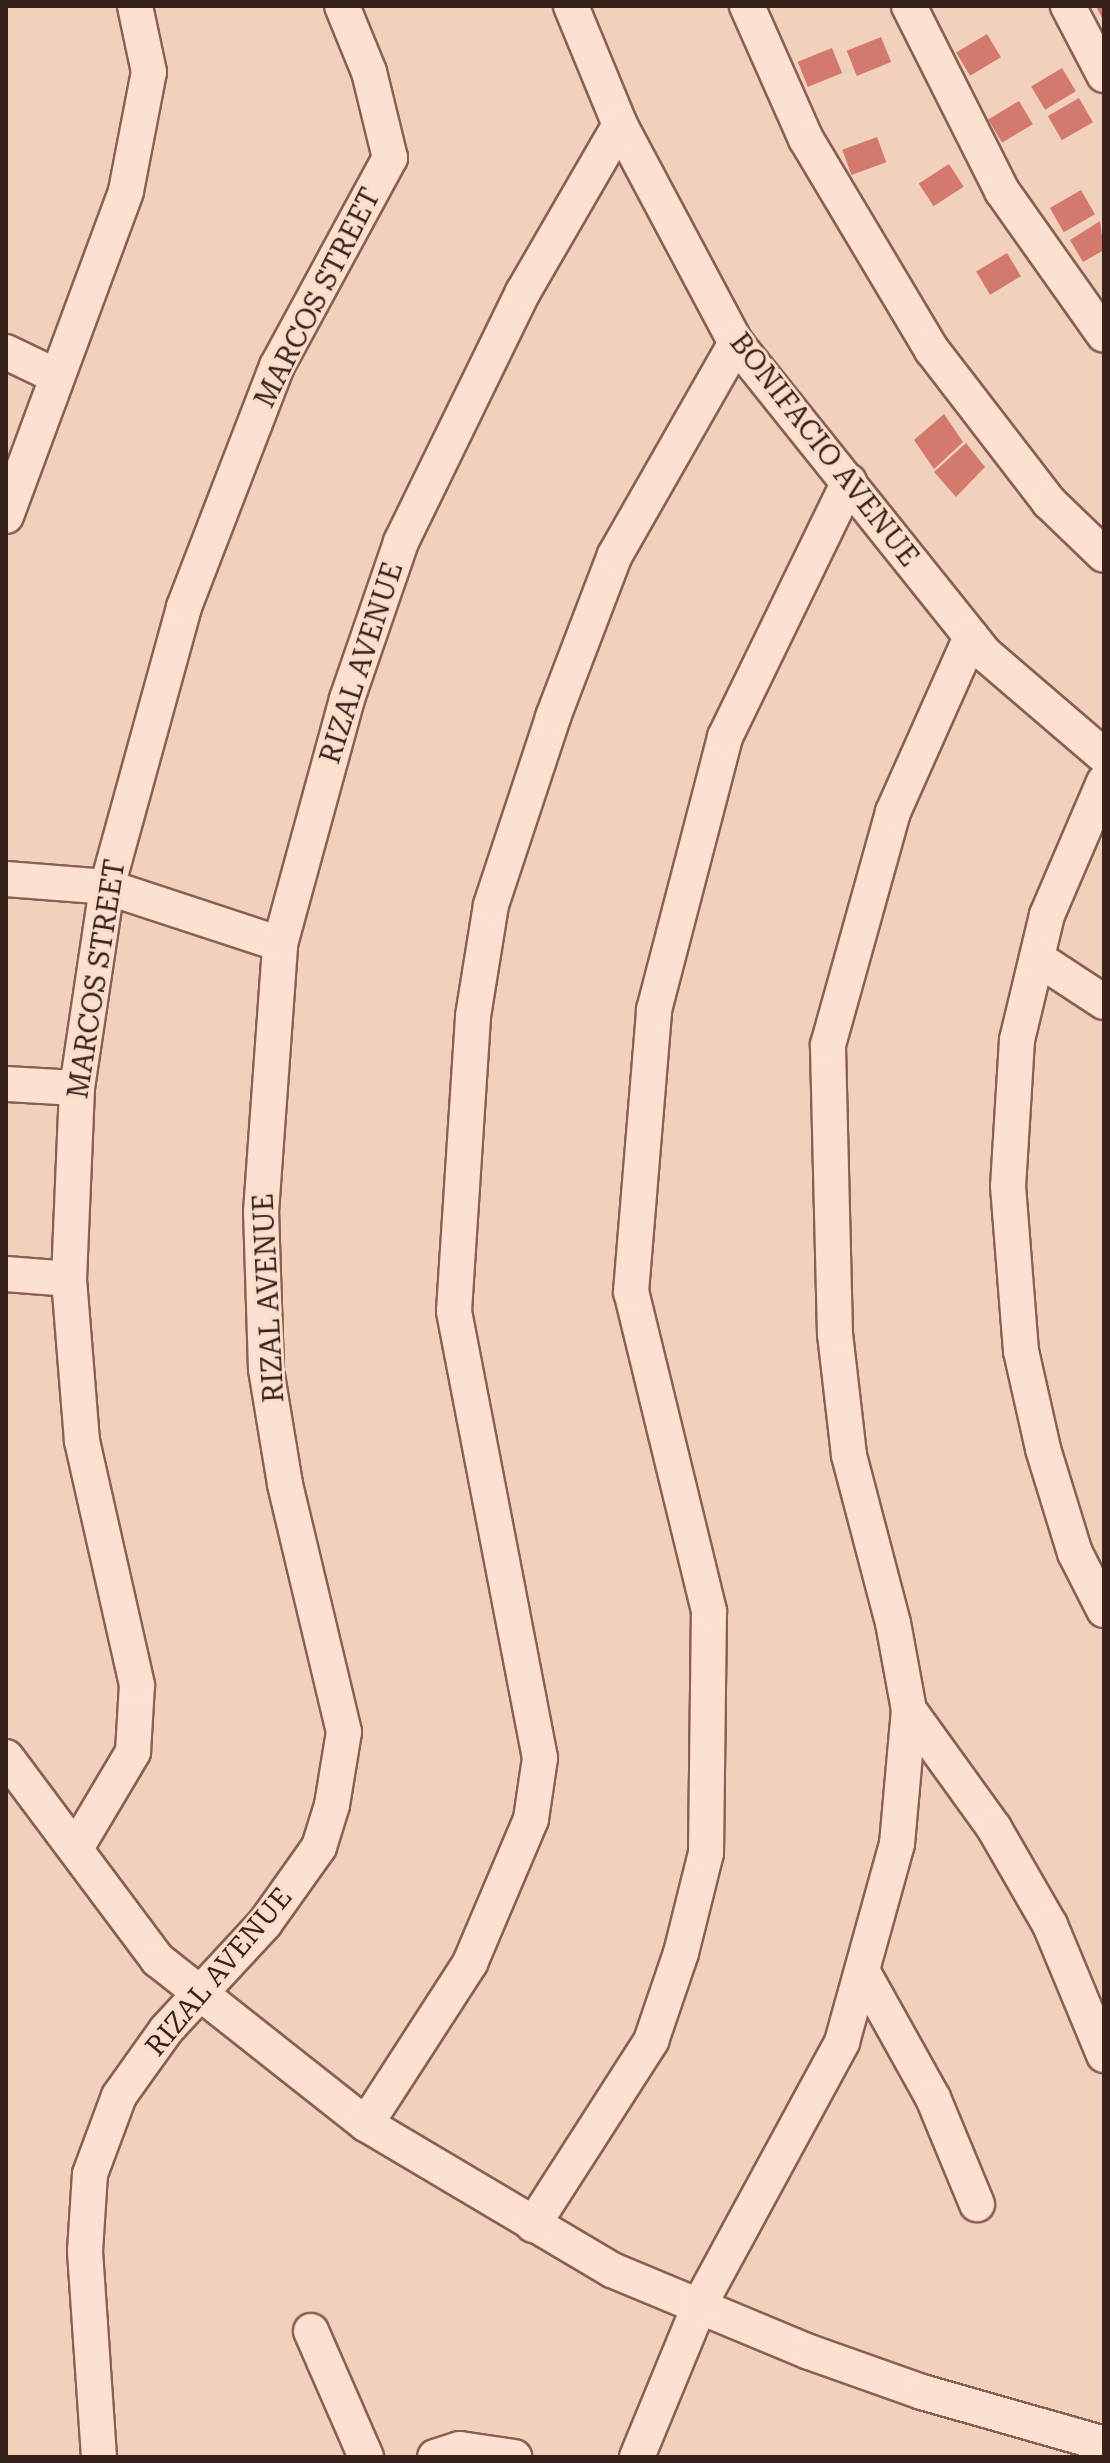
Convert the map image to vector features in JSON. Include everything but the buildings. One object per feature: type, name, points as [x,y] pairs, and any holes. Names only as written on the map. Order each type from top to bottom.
[{"type":"street","points":[[6,516],[126,191],[149,72],[135,6]]},
{"type":"street","name":"MARCOS STREET","points":[[76,1848],[133,1752],[137,1685],[82,1441],[69,1279],[77,1088],[107,887],[184,607],[277,366],[390,158],[369,72],[342,6]]},
{"type":"street","name":"BONIFACIO AVENUE","points":[[571,6],[620,125],[736,343],[971,637],[1104,756]]},
{"type":"street","points":[[747,6],[806,139],[932,350],[1049,502],[1104,555]]},
{"type":"street","points":[[909,6],[1002,191],[1104,335]]},
{"type":"street","points":[[1068,6],[1104,75]]},
{"type":"street","name":"RIZAL AVENUE","points":[[99,2457],[85,2251],[90,2174],[119,2096],[198,1994],[265,1923],[319,1847],[332,1805],[344,1732],[285,1484],[266,1369],[261,1212],[280,944],[347,699],[401,542],[523,292],[620,125]]},
{"type":"street","points":[[366,2124],[470,1963],[531,1819],[540,1758],[454,1311],[473,1016],[491,905],[553,717],[615,555],[736,343]]},
{"type":"street","points":[[6,352],[56,376]]},
{"type":"street","points":[[533,2225],[651,2041],[681,1953],[706,1853],[709,1611],[631,1292],[654,1010],[725,737],[849,482]]},
{"type":"street","points":[[637,2457],[700,2304],[842,2042],[864,1974],[897,1844],[909,1710],[893,1623],[849,1455],[835,1334],[828,1045],[893,812],[971,637]]},
{"type":"street","points":[[1104,782],[1047,915],[1017,1040],[1008,1186],[1021,1351],[1043,1449],[1075,1553],[1104,1610]]},
{"type":"street","points":[[6,879],[107,887],[280,944]]},
{"type":"street","points":[[1037,958],[1104,1002]]},
{"type":"street","points":[[6,1084],[77,1088]]},
{"type":"street","points":[[6,1274],[69,1279]]},
{"type":"street","points":[[909,1710],[994,1828],[1042,1911],[1104,2055]]},
{"type":"street","points":[[6,1757],[138,1936],[198,1994],[366,2124],[612,2270],[700,2304],[809,2352],[922,2392],[1104,2444]]},
{"type":"street","points":[[864,1974],[933,2098],[977,2204]]},
{"type":"street","points":[[311,2331],[366,2457]]},
{"type":"street","points":[[435,2457],[460,2449],[514,2457]]}]
